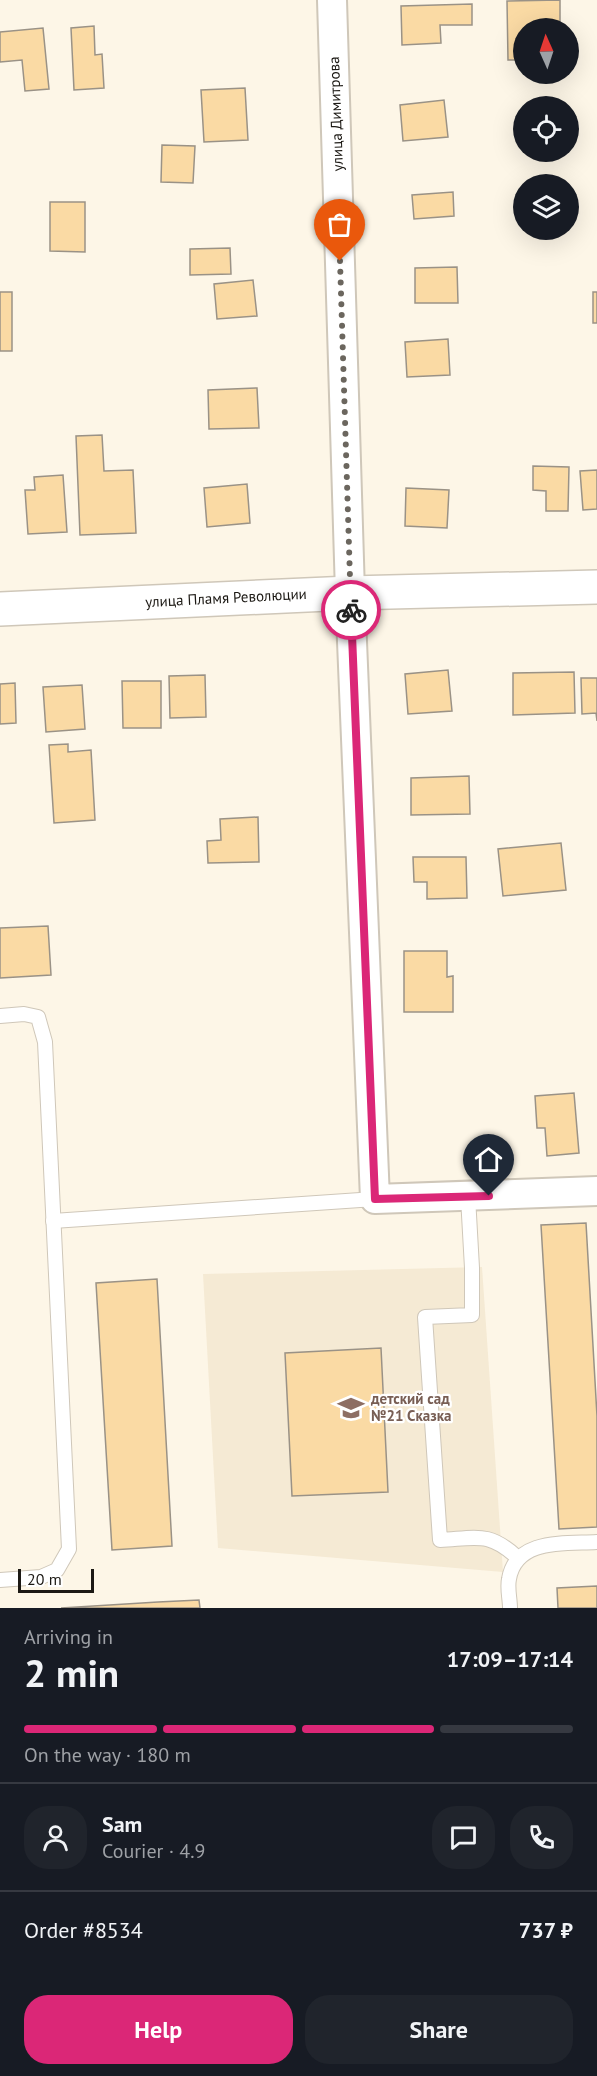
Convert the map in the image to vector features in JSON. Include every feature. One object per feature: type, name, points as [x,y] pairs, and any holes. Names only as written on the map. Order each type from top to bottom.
[{"type":"street","name":"улица Димитрова","points":[[332,0],[350,593],[375,1199]]},
{"type":"street","name":"улица Пламя Революции","points":[[0,609],[350,593],[597,587]]},
{"type":"street","points":[[375,1199],[597,1191]]},
{"type":"lane","points":[[0,1016],[24,1014],[38,1017],[45,1042],[69,1549],[57,1570],[41,1577],[0,1580]]},
{"type":"lane","points":[[468,1197],[472,1315],[425,1317],[440,1540],[487,1538],[501,1542],[518,1558]]},
{"type":"lane","points":[[53,1221],[375,1199]]},
{"type":"lane","points":[[510,1608],[509,1579],[518,1558],[536,1546],[597,1542]]},
{"type":"shaded area","name":"детский сад №21 Сказка","points":[[482,1267],[503,1572],[218,1548],[203,1274]]},
{"type":"building","points":[[560,0],[560,18],[513,18],[513,60],[508,60],[507,1]]},
{"type":"building","points":[[472,4],[472,25],[440,25],[441,43],[402,45],[401,6]]},
{"type":"building","points":[[94,26],[95,55],[102,54],[104,88],[74,90],[71,28]]},
{"type":"building","points":[[43,28],[49,89],[25,91],[22,60],[0,62],[0,32]]},
{"type":"building","points":[[245,88],[248,140],[204,142],[201,90]]},
{"type":"building","points":[[444,100],[448,137],[403,141],[400,105]]},
{"type":"building","points":[[162,145],[195,146],[193,183],[161,182]]},
{"type":"building","points":[[453,192],[454,216],[414,219],[412,195]]},
{"type":"building","points":[[50,202],[85,202],[85,252],[50,251]]},
{"type":"building","points":[[230,248],[231,274],[190,275],[190,249]]},
{"type":"building","points":[[457,267],[458,303],[415,303],[415,268]]},
{"type":"building","points":[[253,280],[257,316],[217,319],[214,284]]},
{"type":"building","points":[[0,292],[12,292],[12,351],[0,351]]},
{"type":"building","points":[[593,292],[597,292],[597,323],[593,323]]},
{"type":"building","points":[[448,339],[450,375],[407,377],[405,342]]},
{"type":"building","points":[[257,388],[259,428],[209,429],[208,390]]},
{"type":"building","points":[[102,435],[104,471],[133,470],[136,533],[80,535],[76,436]]},
{"type":"building","points":[[533,466],[569,467],[568,511],[546,511],[546,491],[533,490]]},
{"type":"building","points":[[597,470],[597,509],[583,510],[580,471]]},
{"type":"building","points":[[63,475],[67,532],[28,534],[25,490],[35,490],[34,477]]},
{"type":"building","points":[[247,484],[250,523],[207,527],[204,488]]},
{"type":"building","points":[[406,488],[449,490],[447,528],[405,526]]},
{"type":"building","points":[[448,670],[452,711],[408,714],[405,674]]},
{"type":"building","points":[[574,672],[575,713],[513,715],[513,673]]},
{"type":"building","points":[[205,675],[206,717],[170,718],[169,676]]},
{"type":"building","points":[[581,678],[597,678],[597,721],[596,713],[582,714]]},
{"type":"building","points":[[122,681],[161,681],[161,728],[123,728]]},
{"type":"building","points":[[15,683],[16,723],[0,724],[0,684]]},
{"type":"building","points":[[82,685],[85,729],[46,732],[43,687]]},
{"type":"building","points":[[68,744],[68,752],[91,750],[95,820],[54,823],[49,745]]},
{"type":"building","points":[[469,776],[470,814],[411,815],[411,778]]},
{"type":"building","points":[[258,817],[259,862],[208,863],[207,841],[221,840],[220,819]]},
{"type":"building","points":[[561,843],[566,890],[503,896],[498,849]]},
{"type":"building","points":[[413,857],[466,857],[467,898],[427,899],[427,882],[414,882]]},
{"type":"building","points":[[48,926],[51,975],[0,978],[0,928]]},
{"type":"building","points":[[404,951],[447,951],[447,977],[453,976],[453,1012],[404,1012]]},
{"type":"building","points":[[574,1093],[579,1153],[547,1156],[545,1128],[537,1128],[535,1096]]},
{"type":"building","points":[[586,1223],[597,1416],[597,1527],[559,1529],[541,1225]]},
{"type":"building","points":[[157,1279],[172,1546],[112,1550],[96,1283]]},
{"type":"building","points":[[381,1348],[388,1492],[292,1496],[285,1353]]},
{"type":"building","points":[[597,1586],[597,1608],[558,1608],[557,1588]]},
{"type":"building","points":[[199,1600],[200,1608],[61,1608],[158,1602]]},
{"type":"way so far","points":[[340,261],[351,610]]},
{"type":"place","name":"детский сад №21 Сказка","points":[[351,1408]]},
{"type":"route","points":[[351,610],[375,1199],[489,1196]]}]
